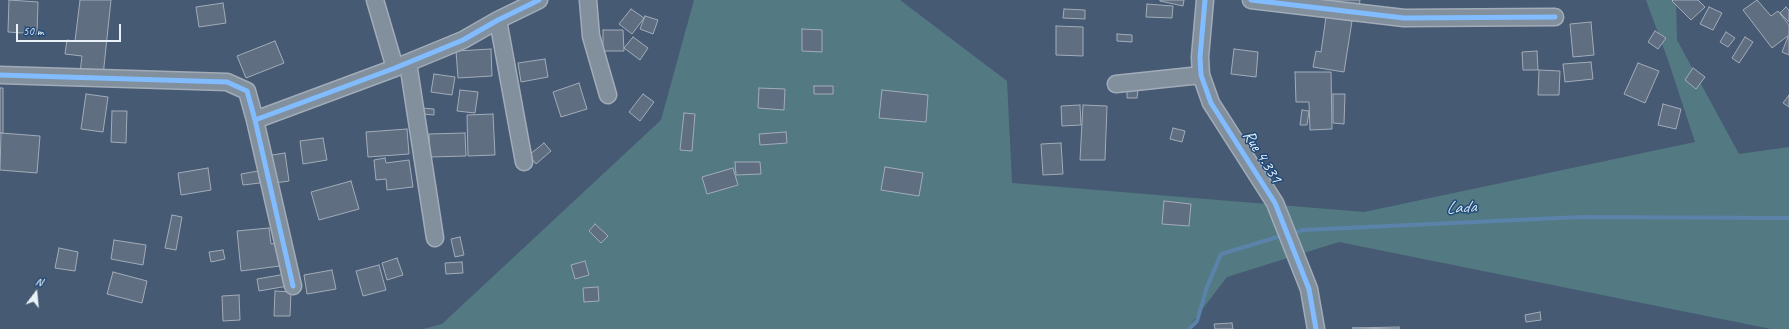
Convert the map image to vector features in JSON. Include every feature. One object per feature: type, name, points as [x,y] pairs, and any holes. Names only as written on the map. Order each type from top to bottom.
[{"type":"street","points":[[588,0],[591,36],[608,95]]},
{"type":"street","name":"Rue 4.331","points":[[1205,0],[1200,57],[1201,75],[1212,103],[1275,203],[1309,288],[1316,329]]},
{"type":"street","points":[[1252,0],[1404,18],[1555,17]]},
{"type":"street","points":[[378,1],[401,65],[435,238]]},
{"type":"street","points":[[256,120],[401,65],[462,40],[529,2]]},
{"type":"street","points":[[498,20],[524,162]]},
{"type":"street","points":[[0,75],[227,82],[247,91],[256,120],[293,286]]},
{"type":"street","points":[[1116,84],[1201,75]]},
{"type":"green space","points":[[694,0],[900,0],[1007,81],[1012,183],[1364,212],[1695,142],[1668,60],[1646,0],[1676,0],[1677,40],[1739,154],[1789,147],[1789,329],[1771,329],[1339,242],[1227,277],[1187,329],[423,329],[442,324],[661,120]]},
{"type":"building","points":[[9,0],[38,2],[37,34],[8,32]]},
{"type":"building","points":[[80,0],[111,0],[103,76],[80,73],[82,56],[65,54],[67,40],[75,41]]},
{"type":"building","points":[[1160,0],[1184,0],[1183,6]]},
{"type":"building","points":[[1314,0],[1360,0],[1358,12]]},
{"type":"building","points":[[1698,0],[1705,7],[1691,20],[1672,1]]},
{"type":"building","points":[[1757,0],[1771,16],[1778,11],[1789,25],[1789,35],[1772,48],[1743,10]]},
{"type":"building","points":[[223,3],[226,23],[199,27],[196,7]]},
{"type":"building","points":[[1147,4],[1173,6],[1172,18],[1146,17]]},
{"type":"building","points":[[1709,7],[1722,13],[1713,30],[1700,24]]},
{"type":"building","points":[[1786,7],[1789,10],[1789,22],[1780,13]]},
{"type":"building","points":[[631,9],[644,18],[632,34],[619,24]]},
{"type":"building","points":[[1064,9],[1085,10],[1085,19],[1063,18]]},
{"type":"building","points":[[645,16],[658,20],[653,34],[640,29]]},
{"type":"building","points":[[1326,17],[1352,21],[1344,72],[1313,67],[1316,51],[1321,52]]},
{"type":"building","points":[[1591,22],[1594,55],[1573,57],[1570,24]]},
{"type":"building","points":[[1056,26],[1083,27],[1083,56],[1056,55]]},
{"type":"building","points":[[802,29],[822,30],[822,52],[802,51]]},
{"type":"building","points":[[603,30],[623,30],[624,51],[603,51]]},
{"type":"building","points":[[1655,31],[1666,38],[1658,49],[1648,42]]},
{"type":"building","points":[[1726,32],[1735,38],[1728,47],[1720,42]]},
{"type":"building","points":[[1117,34],[1132,35],[1132,42],[1117,41]]},
{"type":"building","points":[[633,37],[648,48],[640,60],[624,48]]},
{"type":"building","points":[[1745,37],[1753,42],[1739,63],[1732,58]]},
{"type":"building","points":[[1789,37],[1789,55],[1782,52]]},
{"type":"building","points":[[275,41],[284,63],[246,78],[237,56]]},
{"type":"building","points":[[491,49],[492,76],[458,78],[456,51]]},
{"type":"building","points":[[1234,49],[1258,52],[1256,77],[1231,74]]},
{"type":"building","points":[[1537,51],[1538,70],[1523,70],[1522,52]]},
{"type":"building","points":[[545,59],[548,77],[521,82],[518,63]]},
{"type":"building","points":[[1591,62],[1593,79],[1565,82],[1563,64]]},
{"type":"building","points":[[1638,63],[1659,71],[1645,103],[1624,94]]},
{"type":"building","points":[[1693,68],[1705,77],[1696,89],[1685,80]]},
{"type":"building","points":[[1539,70],[1560,71],[1559,95],[1538,95]]},
{"type":"building","points":[[1295,72],[1331,72],[1332,129],[1310,130],[1309,102],[1296,102]]},
{"type":"building","points":[[434,74],[455,77],[452,95],[431,92]]},
{"type":"building","points":[[579,83],[587,109],[561,117],[553,92]]},
{"type":"building","points":[[814,86],[833,86],[833,94],[814,94]]},
{"type":"building","points":[[0,88],[3,88],[3,133],[0,133]]},
{"type":"building","points":[[759,88],[785,89],[784,110],[758,108]]},
{"type":"building","points":[[1127,89],[1138,90],[1137,98],[1127,98]]},
{"type":"building","points":[[460,90],[478,92],[475,113],[457,111]]},
{"type":"building","points":[[882,90],[928,95],[926,122],[879,118]]},
{"type":"building","points":[[86,94],[108,97],[103,132],[81,129]]},
{"type":"building","points":[[643,94],[654,102],[640,121],[629,112]]},
{"type":"building","points":[[1333,94],[1345,94],[1344,124],[1333,123]]},
{"type":"building","points":[[1789,95],[1789,107],[1783,103]]},
{"type":"building","points":[[1663,104],[1681,109],[1676,129],[1658,125]]},
{"type":"building","points":[[1080,105],[1081,125],[1062,126],[1061,106]]},
{"type":"building","points":[[1083,105],[1107,106],[1105,160],[1080,160]]},
{"type":"building","points":[[422,108],[434,109],[434,115],[422,114]]},
{"type":"building","points":[[1302,110],[1309,111],[1307,125],[1300,125]]},
{"type":"building","points":[[112,111],[127,111],[126,143],[111,142]]},
{"type":"building","points":[[684,113],[695,114],[692,151],[680,150]]},
{"type":"building","points":[[493,114],[495,155],[468,156],[467,115]]},
{"type":"building","points":[[1173,128],[1185,131],[1182,142],[1170,139]]},
{"type":"building","points":[[407,129],[409,154],[368,157],[366,132]]},
{"type":"building","points":[[786,132],[787,143],[760,145],[759,134]]},
{"type":"building","points":[[1,133],[40,136],[37,173],[0,170]]},
{"type":"building","points":[[465,133],[466,156],[430,157],[429,134]]},
{"type":"building","points":[[323,138],[327,160],[303,164],[300,141]]},
{"type":"building","points":[[544,143],[551,151],[536,164],[529,155]]},
{"type":"building","points":[[1061,143],[1063,174],[1043,175],[1041,144]]},
{"type":"building","points":[[285,153],[289,181],[275,183],[272,155]]},
{"type":"building","points":[[385,158],[386,163],[409,160],[413,187],[387,190],[386,179],[376,180],[374,160]]},
{"type":"building","points":[[735,162],[760,162],[761,174],[736,175]]},
{"type":"building","points":[[885,167],[923,173],[919,196],[881,190]]},
{"type":"building","points":[[208,168],[211,190],[181,195],[178,173]]},
{"type":"building","points":[[733,168],[738,185],[707,194],[702,177]]},
{"type":"building","points":[[258,171],[260,183],[243,185],[241,174]]},
{"type":"building","points":[[351,181],[359,209],[319,220],[311,192]]},
{"type":"building","points":[[1164,201],[1191,204],[1189,226],[1162,224]]},
{"type":"building","points":[[172,215],[182,217],[176,250],[165,248]]},
{"type":"building","points":[[595,224],[608,236],[601,243],[589,231]]},
{"type":"building","points":[[269,228],[271,244],[277,243],[280,266],[241,271],[237,231]]},
{"type":"building","points":[[460,237],[464,255],[455,257],[451,239]]},
{"type":"building","points":[[114,240],[146,245],[143,265],[111,259]]},
{"type":"building","points":[[59,248],[78,252],[75,271],[55,268]]},
{"type":"building","points":[[223,250],[225,259],[211,262],[209,252]]},
{"type":"building","points":[[397,258],[403,275],[387,280],[382,263]]},
{"type":"building","points":[[585,261],[589,275],[575,279],[571,265]]},
{"type":"building","points":[[462,262],[463,273],[446,274],[445,263]]},
{"type":"building","points":[[379,265],[386,290],[363,296],[356,271]]},
{"type":"building","points":[[332,270],[336,289],[307,294],[304,275]]},
{"type":"building","points":[[113,272],[147,281],[142,303],[107,294]]},
{"type":"building","points":[[286,274],[288,286],[259,291],[257,279]]},
{"type":"building","points":[[598,287],[599,301],[584,302],[583,288]]},
{"type":"building","points":[[275,291],[291,292],[290,316],[274,316]]},
{"type":"building","points":[[239,295],[240,320],[223,321],[222,296]]},
{"type":"building","points":[[1540,312],[1541,320],[1526,322],[1525,315]]},
{"type":"building","points":[[1232,323],[1233,329],[1215,329],[1214,324]]},
{"type":"building","points":[[1399,327],[1399,329],[1352,328]]},
{"type":"waterway","name":"Lada","points":[[1290,234],[1303,230],[1581,217],[1789,218]]},
{"type":"waterway","name":"Lada","points":[[1189,329],[1197,321],[1207,287],[1221,254],[1284,235]]},
{"type":"cycle path","points":[[255,120],[395,68],[463,40],[498,20],[539,0]]},
{"type":"cycle path","points":[[1205,0],[1200,57],[1201,75],[1211,103],[1275,203],[1309,289],[1316,329]]},
{"type":"cycle path","points":[[1251,0],[1404,18],[1555,17]]},
{"type":"cycle path","points":[[0,75],[227,82],[247,91],[293,286]]}]
